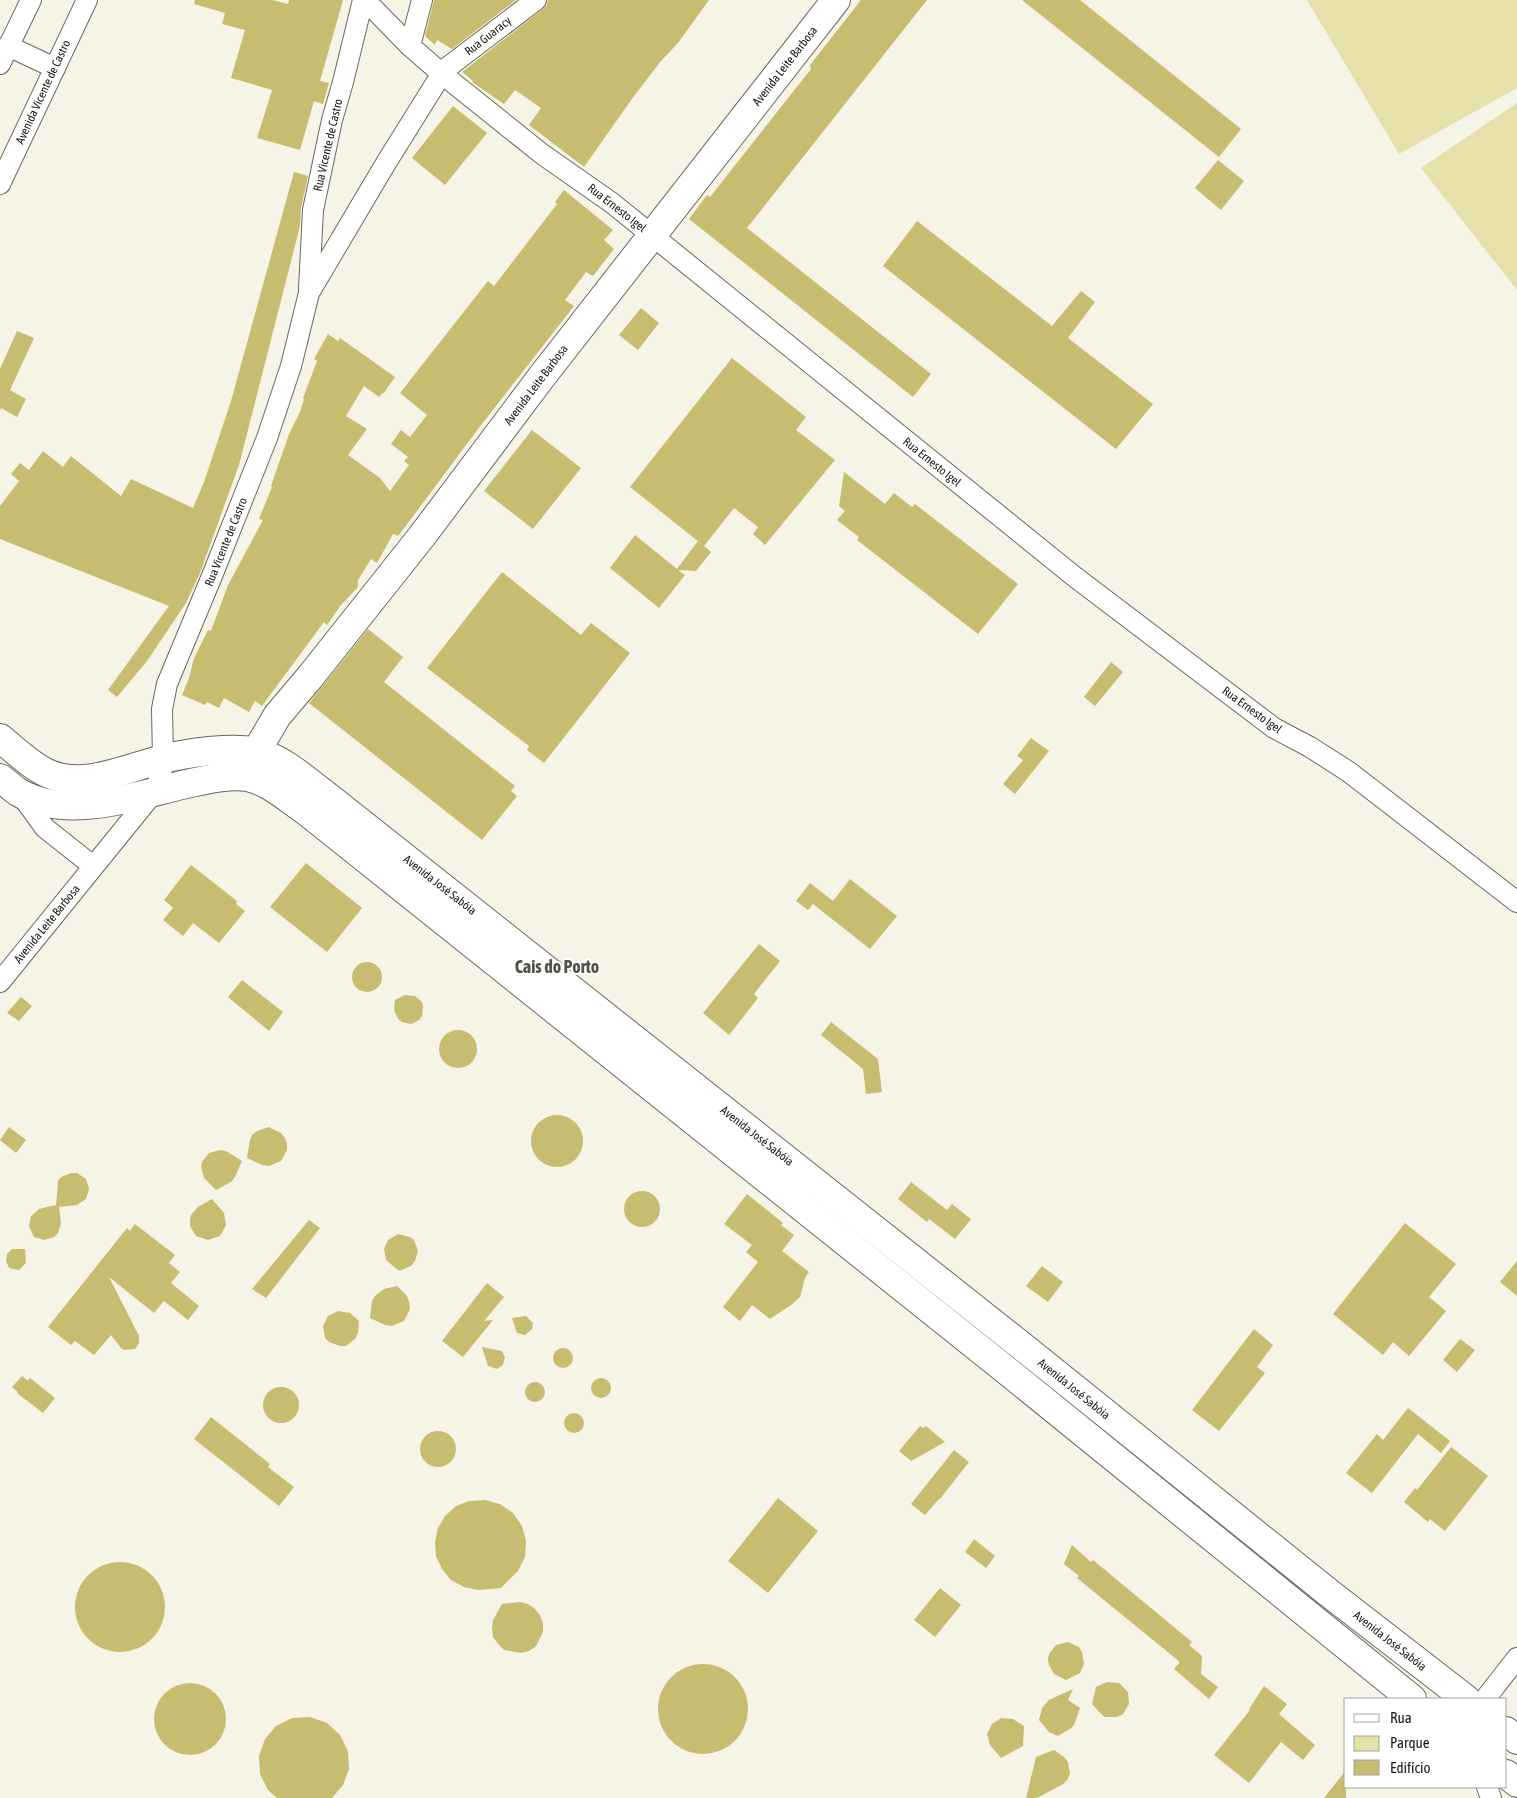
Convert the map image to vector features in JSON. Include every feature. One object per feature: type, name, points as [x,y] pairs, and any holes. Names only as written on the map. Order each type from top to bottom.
[{"type":"main road","name":"Avenida Leite Barbosa","points":[[247,777],[256,752],[277,716],[422,536],[542,375],[836,0]]},
{"type":"main road","name":"Avenida José Sabóia","points":[[0,738],[39,769],[50,774],[90,780],[195,752],[256,752],[280,761],[327,796],[1023,1347],[1329,1593],[1465,1698]]},
{"type":"main road","name":"Avenida José Sabóia","points":[[10,785],[40,800],[63,805],[94,805],[204,780],[247,777],[267,784],[314,817],[1006,1370],[1411,1698]]},
{"type":"main road","points":[[1507,1732],[1517,1740]]},
{"type":"main road","points":[[1507,1775],[1517,1783]]},
{"type":"street","points":[[31,0],[4,55],[55,68]]},
{"type":"street","name":"Avenida Vicente de Castro","points":[[0,184],[87,0]]},
{"type":"street","name":"Rua Ernesto Igel","points":[[364,0],[410,46],[442,74],[542,154],[612,203],[1076,577],[1274,728],[1310,747],[1349,772],[1517,902]]},
{"type":"street","name":"Rua Vicente de Castro","points":[[154,792],[161,775],[163,759],[162,709],[167,684],[267,438],[291,366],[309,293],[313,210],[332,120],[364,0]]},
{"type":"street","points":[[410,46],[422,0]]},
{"type":"street","name":"Rua Guaracy","points":[[442,74],[444,70],[536,0]]},
{"type":"street","name":"Rua Vicente de Castro","points":[[309,293],[386,163],[442,74]]},
{"type":"street","points":[[10,785],[45,828],[93,866]]},
{"type":"street","name":"Avenida Leite Barbosa","points":[[0,982],[154,792]]},
{"type":"street","points":[[1486,1698],[1517,1658]]},
{"type":"green space","points":[[1307,0],[1517,0],[1517,88],[1399,154]]},
{"type":"green space","points":[[1517,103],[1517,290],[1421,168]]},
{"type":"building","points":[[195,0],[272,0],[288,4],[289,0],[343,0],[320,81],[329,83],[323,104],[314,101],[300,150],[257,138],[272,90],[231,78],[245,30],[222,24],[225,13],[194,4]]},
{"type":"building","points":[[434,0],[516,0],[452,49],[437,40],[435,45],[425,36]]},
{"type":"building","points":[[548,0],[709,0],[678,43],[661,61],[634,96],[584,167],[529,125],[541,108],[515,90],[504,104],[472,82],[462,72],[543,9],[547,5]]},
{"type":"building","points":[[861,0],[927,0],[747,228],[931,374],[913,397],[689,219],[707,195],[710,197],[811,69],[810,65]]},
{"type":"building","points":[[1022,0],[1080,0],[1241,129],[1219,157]]},
{"type":"building","points":[[453,106],[487,133],[445,185],[412,158]]},
{"type":"building","points":[[1218,160],[1244,181],[1221,210],[1195,188]]},
{"type":"building","points":[[294,172],[308,176],[301,208],[300,226],[239,465],[200,573],[186,603],[147,661],[117,697],[108,690],[169,606],[0,539],[0,506],[19,481],[11,474],[20,463],[29,470],[43,451],[63,467],[71,456],[121,496],[131,479],[193,508],[204,482],[231,401]]},
{"type":"building","points":[[564,190],[613,230],[604,240],[614,249],[593,276],[586,272],[565,300],[574,306],[398,536],[393,534],[377,563],[371,559],[358,580],[358,587],[341,605],[327,625],[324,622],[262,706],[255,701],[249,712],[224,698],[219,708],[207,702],[205,705],[182,695],[194,658],[208,630],[211,631],[228,585],[263,520],[259,519],[272,487],[289,434],[300,412],[303,398],[317,361],[314,359],[328,334],[338,341],[340,338],[395,377],[379,397],[364,386],[346,416],[367,429],[348,455],[380,478],[390,491],[409,465],[404,461],[408,457],[391,444],[401,430],[410,437],[427,415],[400,393],[488,281],[494,286],[557,204],[555,202]]},
{"type":"building","points":[[917,221],[1052,326],[1081,291],[1095,302],[1068,338],[1153,404],[1116,449],[883,266]]},
{"type":"building","points":[[641,308],[659,323],[638,350],[619,335]]},
{"type":"building","points":[[17,331],[34,338],[10,390],[26,399],[17,417],[1,408],[0,411],[0,369]]},
{"type":"building","points":[[732,358],[806,417],[796,430],[835,460],[765,545],[753,534],[758,527],[734,508],[704,546],[630,487]]},
{"type":"building","points":[[532,430],[581,468],[533,529],[484,491]]},
{"type":"building","points":[[844,472],[885,504],[894,493],[912,507],[915,504],[1018,584],[978,634],[857,540],[859,537],[837,520],[845,511],[839,506]]},
{"type":"building","points":[[635,535],[677,569],[698,541],[711,552],[696,571],[678,570],[685,575],[659,608],[610,568]]},
{"type":"building","points":[[502,572],[581,635],[591,623],[630,653],[544,763],[527,750],[529,746],[427,668]]},
{"type":"building","points":[[368,629],[403,657],[384,682],[515,786],[511,791],[517,796],[482,840],[309,703]]},
{"type":"building","points":[[1111,662],[1123,672],[1095,706],[1084,697]]},
{"type":"building","points":[[1031,738],[1049,751],[1015,794],[1003,784],[1023,760],[1017,756]]},
{"type":"building","points":[[306,863],[362,908],[327,952],[270,907]]},
{"type":"building","points":[[191,865],[237,901],[236,904],[245,911],[219,943],[193,923],[183,936],[163,920],[173,908],[164,900]]},
{"type":"building","points":[[850,879],[897,916],[870,949],[813,904],[808,910],[796,901],[810,883],[833,901]]},
{"type":"building","points":[[759,944],[780,961],[754,994],[758,998],[729,1035],[703,1013]]},
{"type":"building","points":[[367,962],[377,967],[382,977],[377,987],[367,992],[357,987],[352,977],[357,967]]},
{"type":"building","points":[[242,980],[283,1012],[269,1031],[228,997]]},
{"type":"building","points":[[405,995],[415,996],[422,1002],[422,1016],[411,1024],[398,1019],[394,1010],[395,1000]]},
{"type":"building","points":[[21,997],[32,1006],[19,1021],[7,1013]]},
{"type":"building","points":[[831,1022],[878,1059],[882,1092],[866,1094],[863,1069],[821,1035]]},
{"type":"building","points":[[458,1030],[471,1036],[477,1049],[471,1062],[458,1068],[445,1062],[439,1049],[445,1036]]},
{"type":"building","points":[[557,1115],[571,1119],[579,1127],[583,1141],[579,1155],[571,1163],[557,1167],[543,1163],[535,1155],[531,1141],[535,1127],[543,1119]]},
{"type":"building","points":[[9,1127],[26,1140],[16,1153],[0,1140]]},
{"type":"building","points":[[269,1127],[281,1133],[285,1138],[287,1150],[281,1161],[269,1166],[247,1158],[252,1135]]},
{"type":"building","points":[[220,1150],[226,1151],[242,1161],[231,1182],[216,1190],[204,1178],[201,1167],[202,1162],[209,1153]]},
{"type":"building","points":[[77,1173],[86,1179],[89,1189],[86,1199],[77,1205],[59,1207],[61,1223],[58,1233],[54,1237],[44,1240],[34,1237],[29,1226],[31,1216],[39,1209],[56,1205],[58,1181],[61,1177]]},
{"type":"building","points":[[911,1182],[947,1210],[952,1204],[971,1219],[955,1239],[929,1219],[927,1222],[898,1199]]},
{"type":"building","points":[[642,1191],[649,1192],[655,1196],[659,1202],[659,1216],[655,1222],[649,1226],[642,1227],[635,1226],[629,1222],[625,1216],[624,1209],[625,1202],[629,1196],[635,1192]]},
{"type":"building","points":[[747,1194],[783,1223],[781,1225],[794,1235],[782,1251],[809,1272],[805,1278],[800,1297],[791,1305],[770,1319],[752,1305],[740,1321],[723,1307],[758,1262],[746,1252],[752,1245],[724,1224]]},
{"type":"building","points":[[212,1199],[224,1213],[226,1225],[220,1236],[208,1240],[196,1236],[190,1226],[190,1220],[191,1215],[198,1207]]},
{"type":"building","points":[[309,1220],[320,1228],[266,1298],[252,1289]]},
{"type":"building","points":[[1405,1223],[1456,1264],[1429,1297],[1446,1311],[1409,1356],[1393,1342],[1383,1355],[1333,1314]]},
{"type":"building","points":[[135,1224],[175,1255],[169,1263],[180,1272],[171,1283],[199,1306],[188,1320],[164,1301],[154,1313],[109,1277],[139,1336],[139,1343],[135,1349],[124,1350],[111,1335],[94,1355],[75,1341],[71,1345],[48,1327],[127,1228],[130,1231]]},
{"type":"building","points":[[398,1234],[414,1240],[418,1251],[415,1261],[411,1266],[399,1271],[386,1260],[384,1249],[388,1240]]},
{"type":"building","points":[[12,1249],[25,1249],[26,1263],[19,1270],[9,1268],[6,1261],[7,1254]]},
{"type":"building","points":[[1517,1261],[1517,1296],[1500,1282]]},
{"type":"building","points":[[1042,1266],[1063,1282],[1048,1302],[1026,1286]]},
{"type":"building","points":[[487,1283],[504,1297],[484,1321],[493,1320],[463,1357],[442,1341]]},
{"type":"building","points":[[397,1286],[407,1296],[409,1302],[410,1309],[404,1321],[392,1326],[370,1318],[372,1301],[375,1296],[384,1289]]},
{"type":"building","points":[[338,1311],[350,1313],[359,1321],[358,1333],[355,1339],[346,1346],[329,1342],[325,1338],[323,1326],[328,1316]]},
{"type":"building","points":[[526,1316],[533,1323],[532,1329],[525,1335],[517,1333],[512,1318]]},
{"type":"building","points":[[1254,1329],[1273,1345],[1257,1367],[1265,1373],[1219,1431],[1192,1410]]},
{"type":"building","points":[[1460,1339],[1475,1350],[1457,1372],[1443,1360]]},
{"type":"building","points":[[482,1347],[502,1351],[505,1357],[503,1365],[497,1369],[488,1366]]},
{"type":"building","points":[[563,1348],[570,1351],[573,1358],[570,1365],[563,1368],[556,1365],[553,1358],[556,1351]]},
{"type":"building","points":[[22,1376],[28,1381],[30,1378],[55,1398],[43,1413],[12,1387]]},
{"type":"building","points":[[601,1378],[608,1381],[611,1388],[608,1395],[601,1398],[594,1395],[591,1388],[594,1381]]},
{"type":"building","points":[[535,1382],[542,1385],[545,1392],[542,1399],[535,1402],[528,1399],[525,1392],[528,1385]]},
{"type":"building","points":[[281,1387],[294,1392],[299,1405],[294,1418],[281,1423],[268,1418],[263,1405],[268,1392]]},
{"type":"building","points":[[1408,1408],[1450,1441],[1441,1453],[1418,1434],[1372,1493],[1346,1473],[1377,1434],[1383,1440]]},
{"type":"building","points":[[574,1413],[581,1416],[584,1423],[581,1430],[574,1433],[567,1430],[564,1423],[567,1416]]},
{"type":"building","points":[[211,1417],[270,1464],[268,1467],[294,1487],[279,1506],[194,1439]]},
{"type":"building","points":[[920,1426],[923,1428],[926,1426],[945,1442],[911,1461],[899,1451]]},
{"type":"building","points":[[438,1431],[450,1437],[456,1449],[450,1461],[438,1467],[426,1461],[420,1449],[426,1437]]},
{"type":"building","points":[[1451,1447],[1488,1476],[1445,1531],[1430,1519],[1428,1522],[1404,1502],[1415,1488],[1417,1490]]},
{"type":"building","points":[[954,1450],[969,1462],[925,1515],[911,1504]]},
{"type":"building","points":[[778,1498],[818,1531],[768,1593],[728,1561]]},
{"type":"building","points":[[485,1500],[500,1504],[513,1513],[522,1526],[526,1541],[525,1557],[518,1571],[501,1588],[478,1590],[464,1587],[451,1580],[442,1569],[436,1556],[435,1542],[438,1528],[445,1516],[456,1506],[469,1501]]},
{"type":"building","points":[[974,1539],[995,1556],[986,1568],[965,1552]]},
{"type":"building","points":[[1072,1545],[1091,1562],[1093,1560],[1192,1642],[1189,1645],[1202,1656],[1201,1674],[1218,1687],[1209,1699],[1174,1669],[1180,1662],[1077,1578],[1079,1576],[1064,1564]]},
{"type":"building","points":[[120,1562],[137,1565],[152,1575],[162,1590],[165,1607],[162,1624],[152,1639],[137,1649],[120,1652],[103,1649],[88,1639],[78,1624],[75,1607],[78,1590],[88,1575],[103,1565]]},
{"type":"building","points":[[940,1588],[961,1605],[935,1637],[914,1620]]},
{"type":"building","points":[[520,1602],[528,1604],[535,1609],[543,1623],[543,1632],[536,1646],[529,1651],[521,1653],[504,1650],[493,1637],[492,1628],[493,1620],[502,1604]]},
{"type":"building","points":[[1068,1642],[1079,1647],[1084,1664],[1080,1673],[1066,1680],[1054,1674],[1048,1659],[1049,1654],[1056,1645]]},
{"type":"building","points":[[703,1664],[720,1667],[735,1677],[745,1692],[748,1709],[745,1726],[735,1741],[720,1751],[703,1754],[686,1751],[671,1741],[661,1726],[658,1709],[661,1692],[671,1677],[686,1667]]},
{"type":"building","points":[[1107,1682],[1119,1683],[1128,1692],[1129,1704],[1123,1714],[1117,1717],[1105,1717],[1092,1704],[1096,1687]]},
{"type":"building","points":[[197,1683],[216,1693],[224,1705],[226,1719],[224,1733],[216,1745],[204,1753],[183,1755],[164,1745],[156,1733],[154,1712],[164,1693],[176,1685]]},
{"type":"building","points":[[1264,1686],[1287,1704],[1279,1714],[1315,1745],[1303,1760],[1281,1742],[1249,1783],[1214,1755],[1250,1710]]},
{"type":"building","points":[[1073,1689],[1068,1700],[1080,1708],[1074,1725],[1058,1736],[1049,1732],[1039,1720],[1042,1708],[1049,1700]]},
{"type":"building","points":[[310,1717],[327,1723],[340,1735],[348,1751],[349,1769],[343,1785],[332,1798],[277,1798],[268,1790],[260,1774],[259,1756],[265,1739],[276,1726],[292,1718]]},
{"type":"building","points":[[1001,1718],[1013,1719],[1024,1726],[1023,1746],[1001,1758],[990,1745],[987,1734],[992,1724]]},
{"type":"building","points":[[1054,1750],[1068,1762],[1070,1774],[1067,1780],[1037,1798],[1026,1798],[1036,1757]]},
{"type":"building","points":[[1344,1773],[1346,1798],[1324,1798]]},
{"type":"district","name":"Cais do Porto","points":[[557,966]]}]
